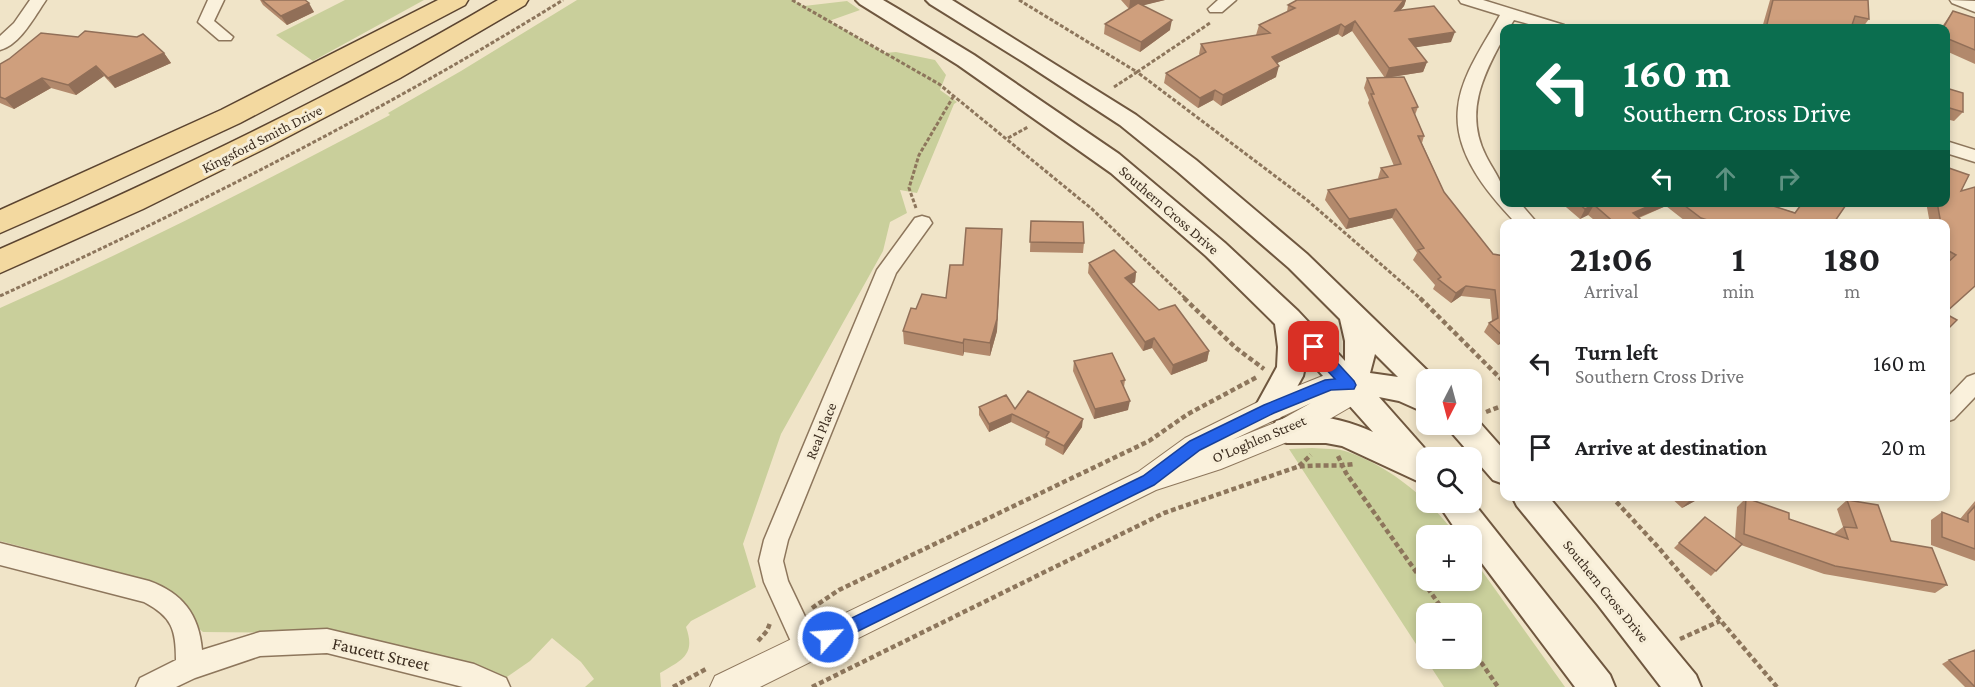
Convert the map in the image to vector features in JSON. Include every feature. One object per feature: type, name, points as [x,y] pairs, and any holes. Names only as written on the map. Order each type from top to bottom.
[{"type":"main road","points":[[0,222],[243,112],[354,56],[456,0]]},
{"type":"main road","name":"Kingsford Smith Drive","points":[[0,262],[257,142],[359,89],[516,0]]},
{"type":"main road","name":"Southern Cross Drive","points":[[867,0],[958,54],[1091,144],[1187,224],[1288,319],[1416,460]]},
{"type":"main road","points":[[937,0],[1033,58],[1132,123],[1244,213],[1353,312],[1416,376]]},
{"type":"main road","points":[[1349,385],[1359,371],[1362,354],[1353,312]]},
{"type":"main road","points":[[1288,319],[1294,343],[1293,359],[1278,420],[1347,434],[1416,466]]},
{"type":"main road","points":[[1349,385],[1375,384],[1395,388],[1416,397]]},
{"type":"main road","points":[[1471,435],[1500,467]]},
{"type":"main road","name":"Southern Cross Drive","points":[[1532,501],[1610,594],[1683,687]]},
{"type":"main road","points":[[1462,513],[1597,687]]},
{"type":"street","points":[[0,45],[20,26],[38,0]]},
{"type":"street","points":[[216,0],[206,22],[225,38]]},
{"type":"street","points":[[1467,0],[1544,24]]},
{"type":"street","points":[[1958,0],[1975,7]]},
{"type":"street","points":[[1503,24],[1509,14]]},
{"type":"street","points":[[1500,30],[1474,77],[1467,97],[1465,121],[1477,160],[1500,193]]},
{"type":"street","points":[[1950,148],[1975,156]]},
{"type":"street","points":[[1512,207],[1524,219]]},
{"type":"street","name":"Real Place","points":[[807,648],[776,582],[771,561],[776,540],[886,270],[922,223]]},
{"type":"street","points":[[1950,409],[1975,383]]},
{"type":"street","name":"O'Loghlen Street","points":[[726,687],[1148,481],[1210,460],[1278,420],[1343,398],[1349,385]]},
{"type":"street","points":[[0,554],[149,592],[169,601],[182,616],[189,641],[189,668]]},
{"type":"street","name":"Faucett Street","points":[[149,687],[189,668],[260,644],[296,640],[327,641],[474,677],[497,687]]},
{"type":"path","points":[[0,296],[147,228],[381,108],[468,59],[563,0]]},
{"type":"path","points":[[792,0],[939,84],[1008,138],[1092,209],[1250,360]]},
{"type":"path","points":[[1019,0],[1137,72],[1216,128],[1326,215],[1404,283],[1500,378]]},
{"type":"path","points":[[1108,91],[1212,21],[1222,4]]},
{"type":"path","points":[[922,223],[909,188],[919,155],[953,97]]},
{"type":"path","points":[[791,614],[810,609],[839,590],[1149,441],[1188,414],[1293,359]]},
{"type":"path","points":[[812,687],[1164,513],[1297,467],[1318,464],[1342,467],[1438,603]]},
{"type":"path","points":[[1616,501],[1658,547],[1777,687]]},
{"type":"path","points":[[1671,644],[1720,621]]},
{"type":"path","points":[[1482,664],[1498,687]]},
{"type":"green space","points":[[345,0],[424,0],[313,61],[276,35]]},
{"type":"green space","points":[[577,0],[792,0],[804,6],[847,1],[860,10],[829,21],[884,53],[896,52],[935,60],[946,75],[940,90],[957,102],[954,104],[917,193],[900,190],[907,213],[890,222],[883,251],[781,434],[743,544],[756,587],[691,621],[686,627],[689,636],[688,650],[681,660],[660,673],[661,687],[585,687],[594,679],[581,662],[552,638],[530,661],[504,679],[295,633],[203,632],[137,577],[0,541],[0,308],[197,215],[390,115],[388,113]]},
{"type":"green space","points":[[1312,448],[1348,452],[1379,466],[1416,492],[1416,513],[1438,513],[1448,525],[1416,525],[1416,591],[1482,591],[1482,571],[1565,687],[1444,687],[1432,669],[1482,669],[1482,603],[1416,603],[1416,644],[1289,449]]},
{"type":"building","points":[[262,0],[305,0],[309,3],[281,16]]},
{"type":"building","points":[[1297,0],[1404,0],[1395,11],[1434,6],[1455,32],[1409,39],[1427,62],[1389,68],[1355,21],[1345,27],[1341,24],[1272,57],[1279,66],[1223,95],[1215,90],[1200,98],[1166,73],[1206,52],[1201,44],[1270,33],[1259,25],[1295,8],[1288,5]]},
{"type":"building","points":[[1773,0],[1868,0],[1869,19],[1855,16],[1852,24],[1767,24]]},
{"type":"building","points":[[1138,3],[1172,20],[1141,42],[1105,24]]},
{"type":"building","points":[[1953,11],[1975,18],[1975,50],[1950,40],[1950,24],[1945,24]]},
{"type":"building","points":[[85,31],[137,37],[143,34],[164,53],[108,78],[96,66],[68,85],[42,78],[5,99],[0,97],[0,64],[41,33],[78,37]]},
{"type":"building","points":[[1404,77],[1418,107],[1412,108],[1424,136],[1418,136],[1444,192],[1493,254],[1500,255],[1500,333],[1489,323],[1498,318],[1495,290],[1466,286],[1456,293],[1438,279],[1441,277],[1418,250],[1424,248],[1396,209],[1349,219],[1328,190],[1388,177],[1381,168],[1401,164],[1371,94],[1374,94],[1367,78]]},
{"type":"building","points":[[1950,89],[1963,93],[1963,112],[1950,108]]},
{"type":"building","points":[[1950,168],[1969,175],[1961,191],[1975,187],[1975,286],[1950,308],[1950,260],[1956,255],[1950,252],[1950,219],[1940,219],[1938,207],[1950,207]]},
{"type":"building","points":[[1596,207],[1647,207],[1633,213],[1640,219],[1610,219]]},
{"type":"building","points":[[1687,207],[1776,207],[1795,213],[1799,207],[1845,207],[1836,219],[1701,218]]},
{"type":"building","points":[[1031,221],[1083,222],[1084,243],[1030,242]]},
{"type":"building","points":[[966,228],[1002,229],[997,319],[990,343],[964,339],[963,343],[903,331],[911,308],[916,309],[922,294],[946,298],[950,265],[963,265]]},
{"type":"building","points":[[1114,250],[1136,272],[1125,278],[1159,310],[1175,305],[1209,351],[1173,365],[1154,338],[1145,342],[1089,263]]},
{"type":"building","points":[[1950,316],[1957,320],[1950,327]]},
{"type":"building","points":[[1112,353],[1125,380],[1121,381],[1130,401],[1095,409],[1074,361]]},
{"type":"building","points":[[1028,391],[1083,419],[1064,446],[1046,437],[1049,432],[1012,414],[989,424],[979,407],[1006,395],[1015,409]]},
{"type":"building","points":[[1746,501],[1755,501],[1789,513],[1789,519],[1848,539],[1844,527],[1857,528],[1847,501],[1878,505],[1891,541],[1932,548],[1947,585],[1835,566],[1744,534]]},
{"type":"building","points":[[1975,506],[1975,549],[1942,537],[1942,512],[1968,522],[1968,514]]},
{"type":"building","points":[[1705,517],[1742,544],[1716,571],[1679,543]]},
{"type":"building","points":[[1975,650],[1975,687],[1949,660]]},
{"type":"route","points":[[828,637],[1148,481],[1195,446],[1269,409],[1330,384],[1349,385],[1314,347]]}]
